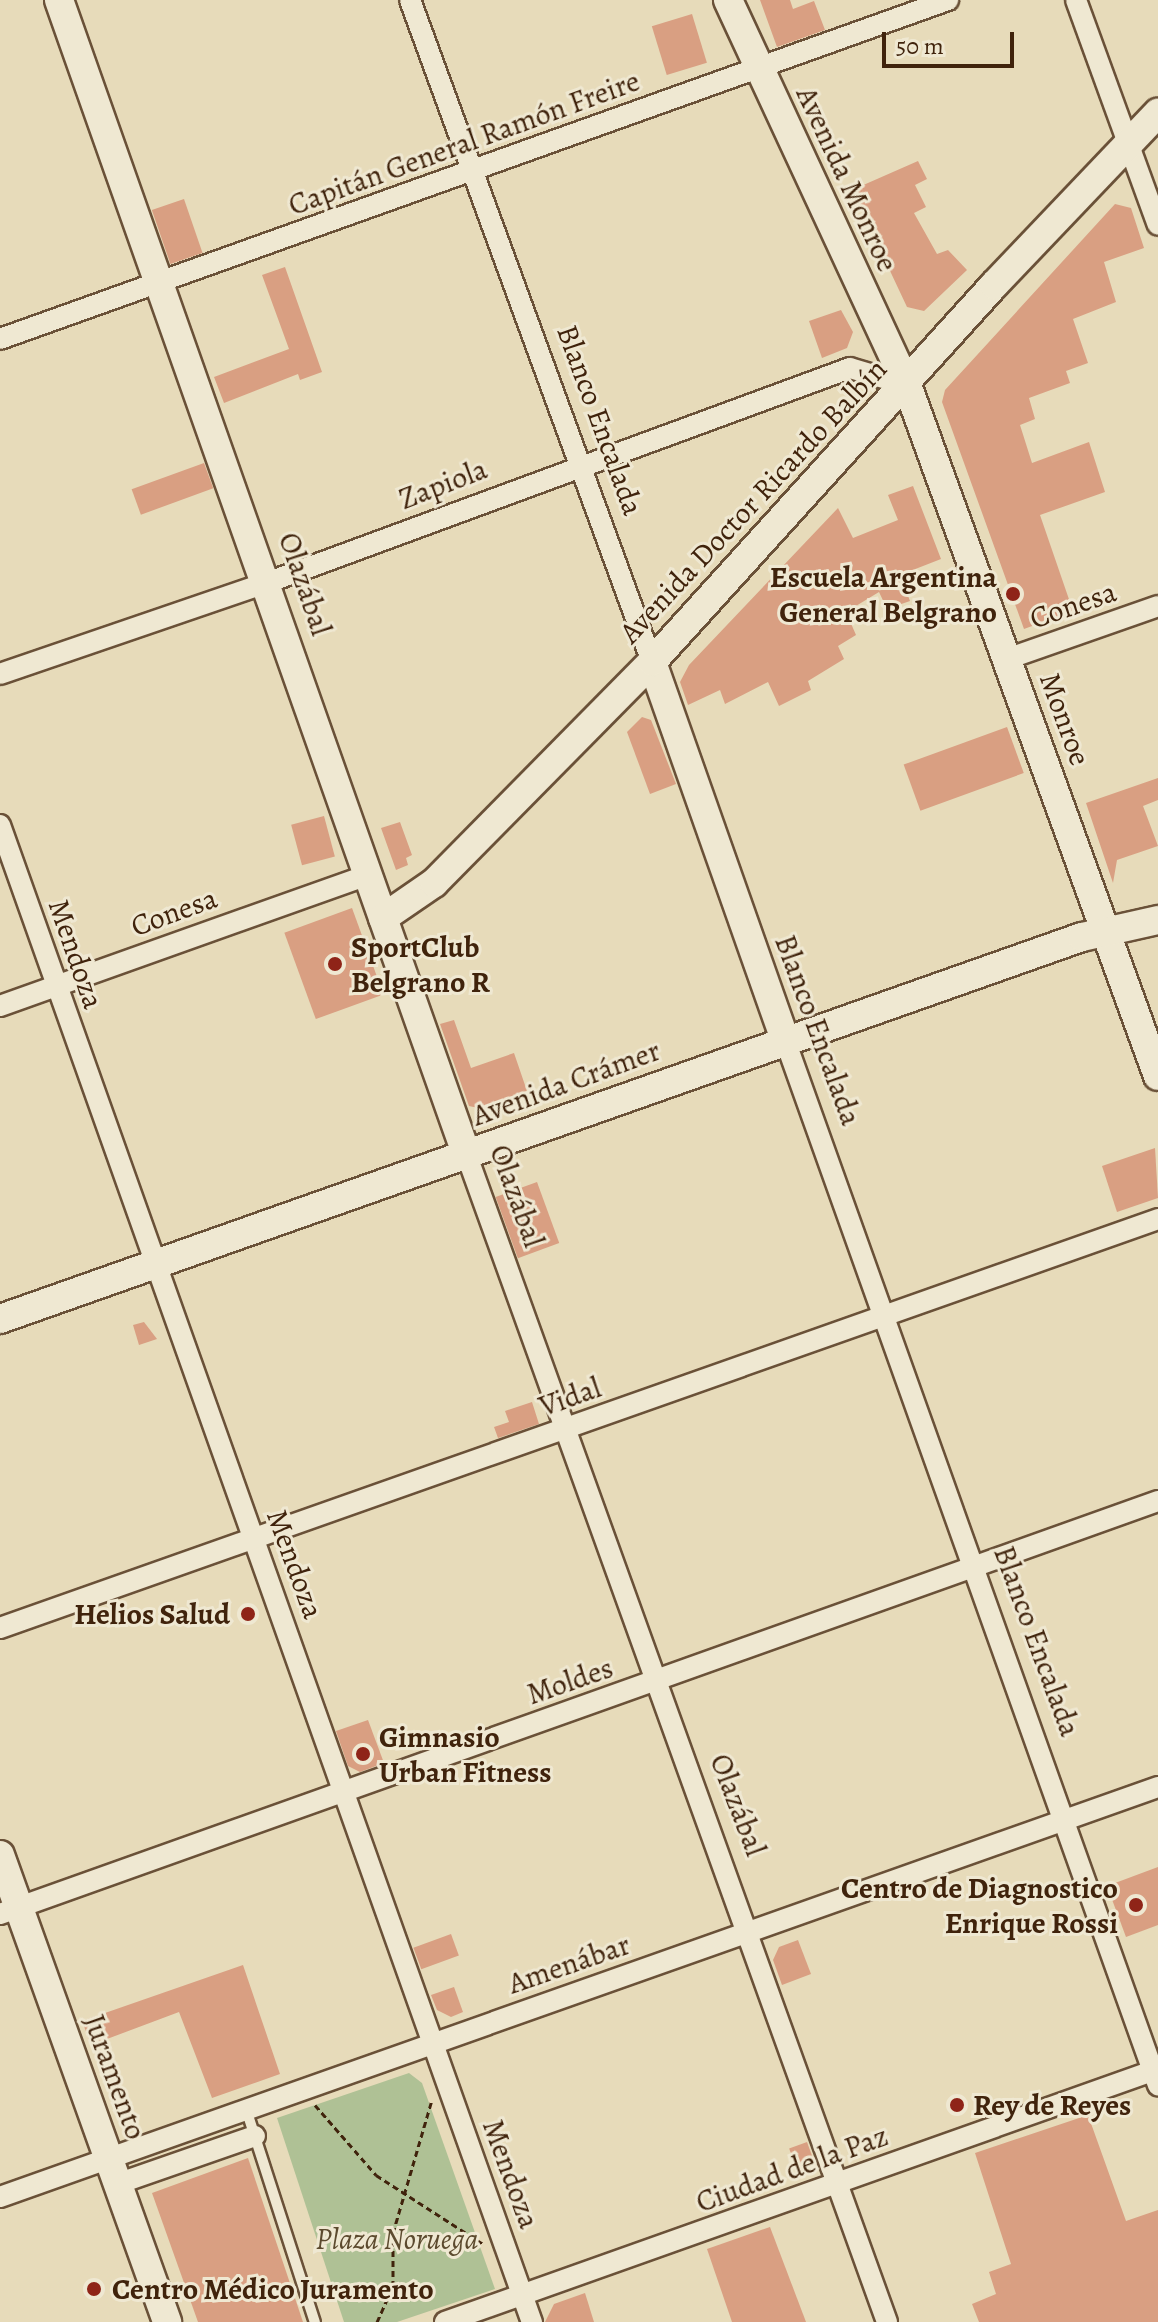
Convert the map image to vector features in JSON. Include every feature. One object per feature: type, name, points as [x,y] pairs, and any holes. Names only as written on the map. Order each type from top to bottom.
[{"type":"main road","name":"Olazábal","points":[[59,0],[269,582],[467,1156]]},
{"type":"main road","name":"Avenida Monroe","points":[[728,0],[907,385]]},
{"type":"main road","name":"Avenida Doctor Ricardo Balbín","points":[[383,918],[444,874],[652,662],[907,385],[994,285],[1158,113]]},
{"type":"main road","name":"Monroe","points":[[907,385],[1158,1076]]},
{"type":"main road","name":"Blanco Encalada","points":[[652,662],[785,1040]]},
{"type":"main road","name":"Avenida Crámer","points":[[0,1319],[467,1156],[785,1040],[1107,933],[1158,920]]},
{"type":"main road","name":"Juramento","points":[[0,1855],[9,1911],[113,2171],[167,2322]]},
{"type":"street","name":"Blanco Encalada","points":[[410,0],[652,662]]},
{"type":"street","name":"Capitán General Ramón Freire","points":[[0,339],[161,285],[948,0]]},
{"type":"street","points":[[1076,0],[1158,225]]},
{"type":"street","name":"Zapiola","points":[[0,674],[269,582],[582,464],[850,368],[907,385]]},
{"type":"street","name":"Conesa","points":[[1007,659],[1158,606]]},
{"type":"street","name":"Mendoza","points":[[0,825],[532,2322]]},
{"type":"street","name":"Conesa","points":[[0,1006],[368,875]]},
{"type":"street","name":"Blanco Encalada","points":[[785,1040],[1156,2075]]},
{"type":"street","name":"Olazábal","points":[[467,1156],[656,1682],[750,1932],[887,2322]]},
{"type":"street","name":"Vidal","points":[[0,1628],[565,1431],[1158,1219]]},
{"type":"street","name":"Moldes","points":[[9,1911],[656,1682],[974,1564],[1158,1501]]},
{"type":"street","name":"Amenábar","points":[[0,2197],[113,2171],[246,2109],[1158,1787]]},
{"type":"street","name":"Ciudad de la Paz","points":[[445,2322],[1156,2075]]},
{"type":"street","points":[[113,2171],[255,2136]]},
{"type":"lane","points":[[246,2109],[315,2322]]},
{"type":"path","points":[[377,2322],[393,2286],[389,2256],[434,2096]]},
{"type":"path","points":[[316,2108],[376,2175],[489,2248]]},
{"type":"green space","name":"Plaza Noruega","points":[[409,2073],[422,2083],[495,2289],[397,2322],[344,2322],[277,2118]]},
{"type":"building","points":[[760,0],[790,0],[793,9],[814,1],[825,30],[777,47]]},
{"type":"building","points":[[692,14],[707,63],[667,75],[652,26]]},
{"type":"building","points":[[918,161],[927,179],[915,185],[926,207],[914,213],[937,254],[948,250],[967,270],[924,311],[907,307],[852,190]]},
{"type":"building","points":[[184,199],[203,253],[170,264],[152,210]]},
{"type":"building","points":[[1115,204],[1131,208],[1144,248],[1104,262],[1116,302],[1073,319],[1088,363],[1066,371],[1070,383],[1029,398],[1035,419],[1020,425],[1032,463],[1089,442],[1105,492],[1040,515],[1073,611],[1024,629],[942,402],[945,390]]},
{"type":"building","points":[[285,267],[322,372],[300,380],[298,374],[224,403],[214,377],[289,349],[262,275]]},
{"type":"building","points":[[841,310],[853,332],[847,348],[822,358],[809,321]]},
{"type":"building","points":[[204,463],[213,488],[141,515],[132,489]]},
{"type":"building","points":[[913,486],[941,559],[900,575],[910,601],[887,609],[879,592],[846,612],[856,635],[838,646],[844,659],[808,681],[811,690],[779,706],[768,682],[725,704],[720,690],[688,705],[680,682],[689,665],[838,508],[853,538],[898,520],[888,495]]},
{"type":"building","points":[[642,717],[651,720],[676,784],[650,794],[627,732]]},
{"type":"building","points":[[1007,727],[1024,773],[920,811],[904,765]]},
{"type":"building","points":[[1158,778],[1158,800],[1143,806],[1158,846],[1117,860],[1113,883],[1086,803]]},
{"type":"building","points":[[324,816],[335,857],[302,865],[291,825]]},
{"type":"building","points":[[400,822],[412,855],[406,858],[408,865],[396,870],[381,828]]},
{"type":"building","name":"SportClub Belgrano R","points":[[352,908],[383,994],[316,1019],[284,933]]},
{"type":"building","points":[[454,1020],[471,1068],[514,1053],[527,1091],[478,1108],[469,1106],[440,1024]]},
{"type":"building","points":[[1155,1148],[1158,1198],[1117,1212],[1102,1166]]},
{"type":"building","points":[[537,1182],[559,1243],[518,1258],[496,1197]]},
{"type":"building","points":[[144,1322],[157,1339],[139,1345],[133,1325]]},
{"type":"building","points":[[532,1402],[539,1424],[498,1438],[494,1427],[509,1422],[505,1411]]},
{"type":"building","points":[[368,1720],[384,1763],[360,1772],[348,1766],[336,1731]]},
{"type":"building","name":"Centro de Diagnostico Enrique Rossi","points":[[1158,1867],[1158,1925],[1126,1937],[1107,1886]]},
{"type":"building","points":[[451,1934],[459,1956],[421,1969],[413,1948]]},
{"type":"building","points":[[798,1940],[811,1974],[782,1985],[773,1960],[779,1947]]},
{"type":"building","points":[[243,1965],[280,2074],[212,2098],[179,2012],[91,2045],[82,2021]]},
{"type":"building","points":[[454,1987],[463,2012],[451,2017],[437,2010],[431,1995]]},
{"type":"building","points":[[1088,2115],[1126,2221],[1158,2210],[1158,2322],[979,2322],[972,2304],[996,2294],[989,2272],[1011,2264],[975,2153]]},
{"type":"building","points":[[807,2142],[817,2169],[799,2176],[789,2148]]},
{"type":"building","points":[[248,2158],[303,2322],[198,2322],[152,2193]]},
{"type":"building","points":[[770,2227],[806,2322],[732,2322],[707,2249]]},
{"type":"building","points":[[585,2293],[594,2322],[545,2322],[554,2304]]},
{"type":"place","name":"Escuela Argentina General Belgrano","points":[[1013,594]]},
{"type":"place","name":"SportClub Belgrano R","points":[[335,964]]},
{"type":"place","name":"Helios Salud","points":[[248,1614]]},
{"type":"place","name":"Gimnasio Urban Fitness","points":[[363,1754]]},
{"type":"place","name":"Centro de Diagnostico Enrique Rossi","points":[[1136,1905]]},
{"type":"place","name":"Rey de Reyes","points":[[957,2105]]},
{"type":"place","name":"Centro Médico Juramento","points":[[94,2289]]}]
